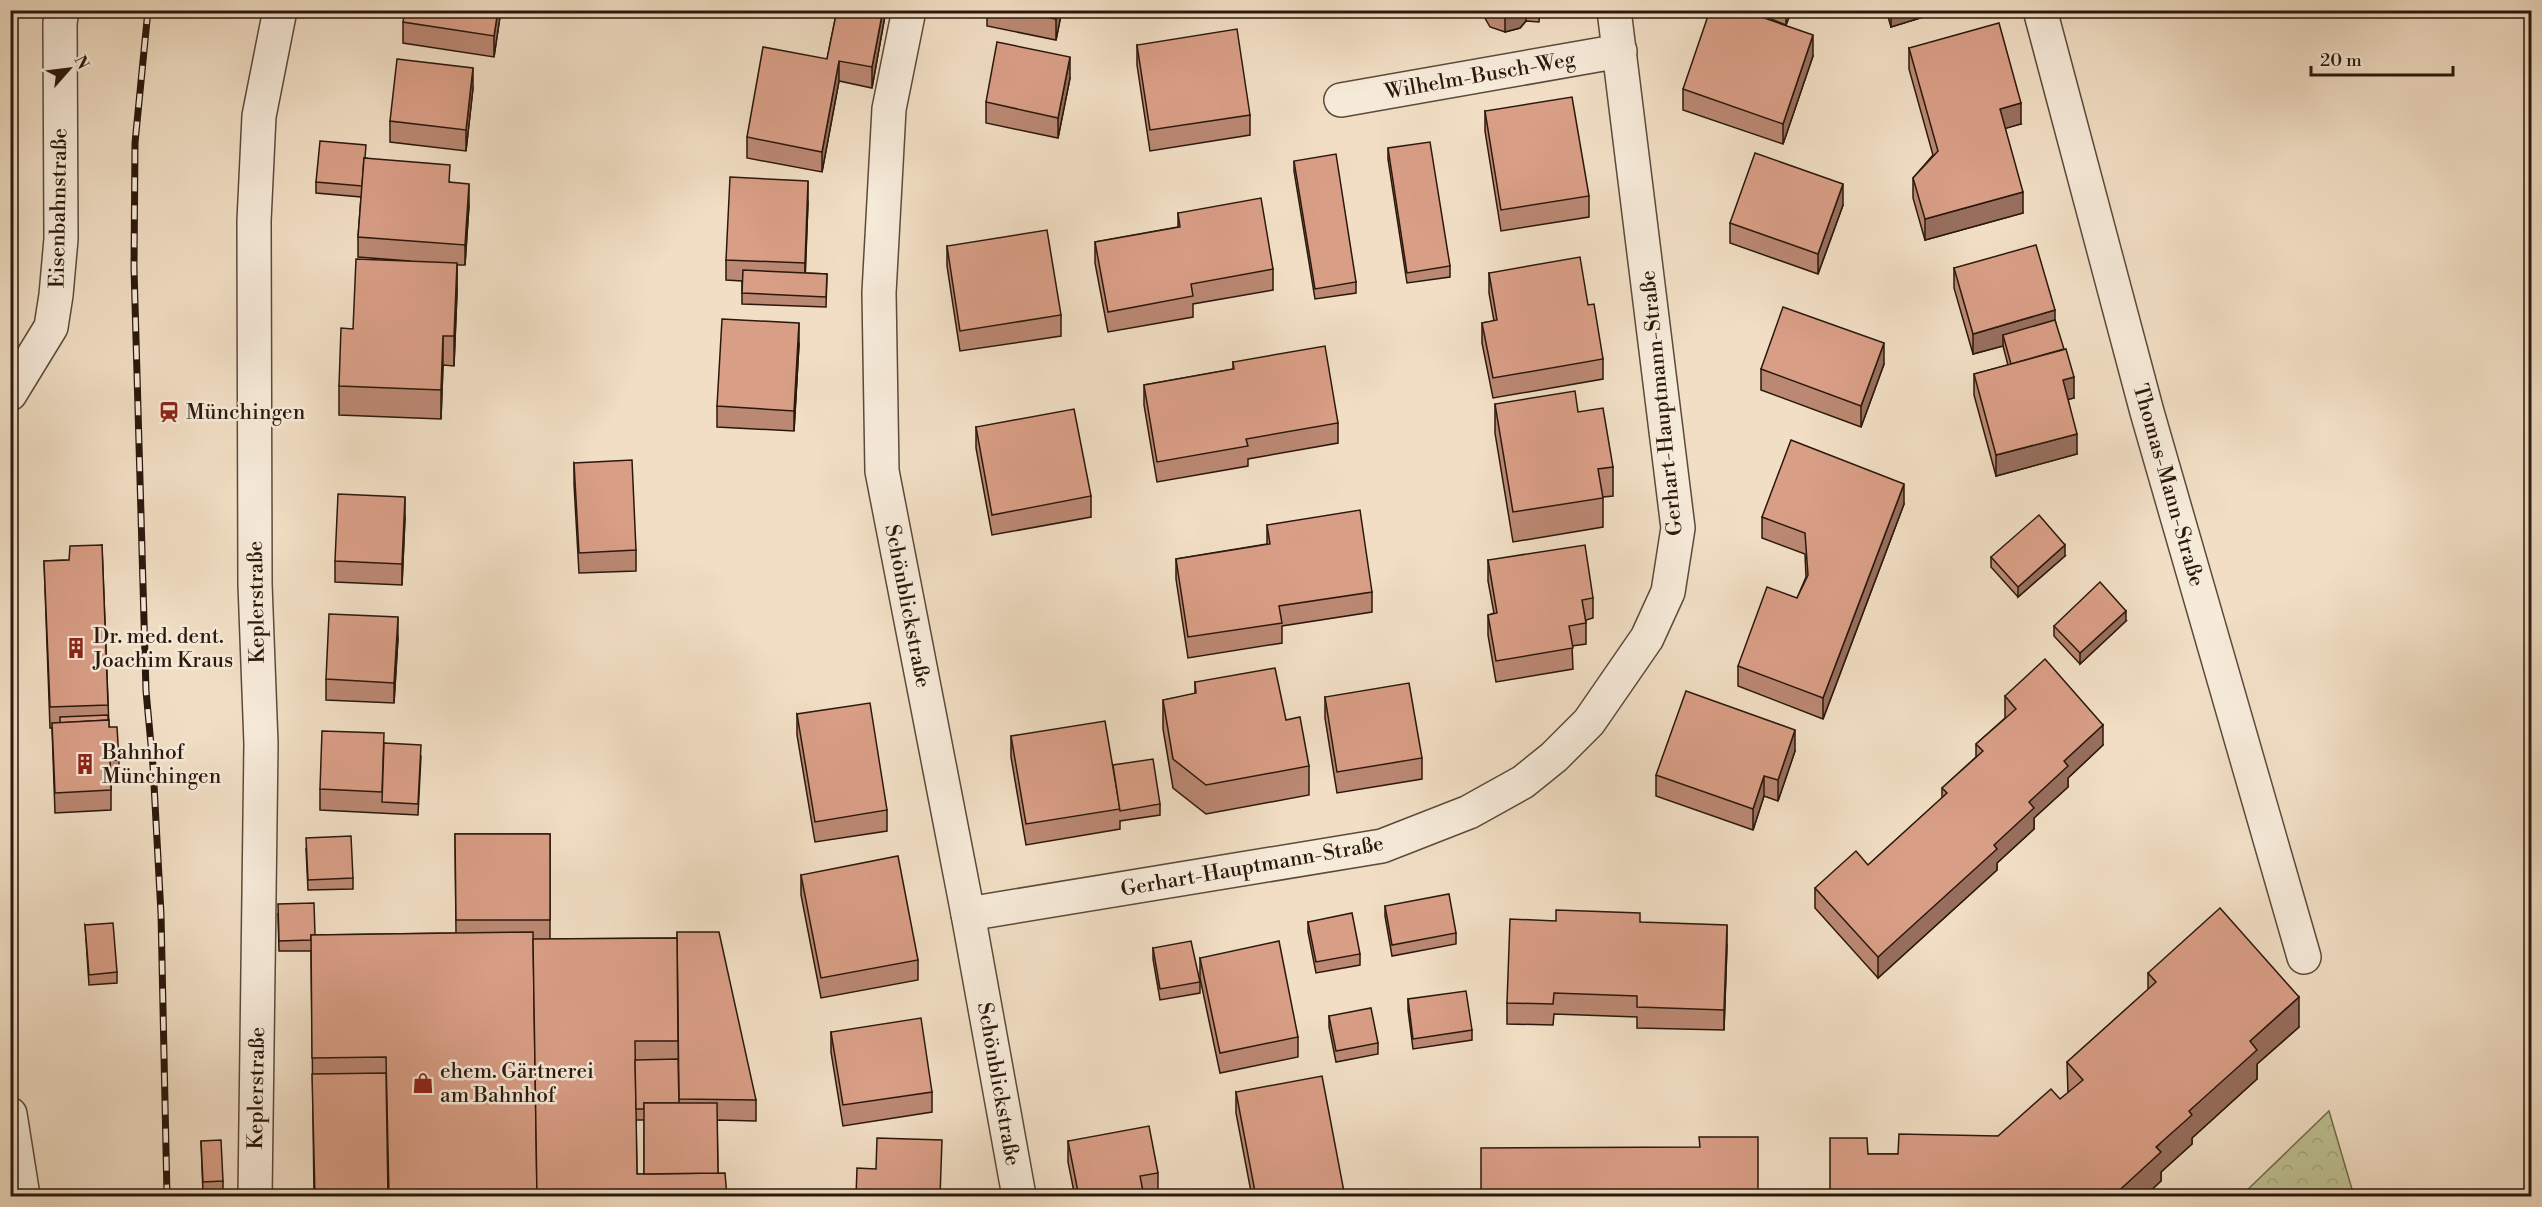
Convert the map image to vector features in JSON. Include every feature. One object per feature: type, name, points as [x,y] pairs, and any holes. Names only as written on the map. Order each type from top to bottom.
[{"type":"street","name":"Eisenbahnstraße","points":[[10,394],[51,327],[56,295],[61,239],[60,23],[62,10]]},
{"type":"street","name":"Keplerstraße","points":[[255,1197],[261,744],[255,584],[254,220],[259,116],[280,10]]},
{"type":"street","name":"Schönblickstraße","points":[[909,10],[889,109],[879,294],[882,471],[968,914],[1019,1197]]},
{"type":"street","name":"Gerhart-Hauptmann-Straße","points":[[968,914],[1382,846],[1469,812],[1523,782],[1554,757],[1589,723],[1647,638],[1664,601],[1668,592],[1678,528],[1614,10]]},
{"type":"street","name":"Thomas-Mann-Straße","points":[[2040,10],[2147,412],[2304,957]]},
{"type":"street","name":"Wilhelm-Busch-Weg","points":[[1341,100],[1620,51]]},
{"type":"street","points":[[10,1114],[23,1197]]},
{"type":"green space","points":[[2329,1111],[2354,1196],[2241,1196]]},
{"type":"building","points":[[405,10],[498,10],[494,36],[403,22]]},
{"type":"building","points":[[837,10],[883,10],[872,67],[839,61],[822,152],[747,137],[763,47],[827,59]]},
{"type":"building","points":[[1011,10],[1057,10],[1056,19]]},
{"type":"building","points":[[1710,10],[1741,10],[1813,35],[1783,124],[1683,89]]},
{"type":"building","points":[[1776,10],[1788,10],[1786,14]]},
{"type":"building","points":[[1999,23],[2021,103],[2000,109],[2023,192],[1925,219],[1913,178],[1938,151],[1909,48]]},
{"type":"building","points":[[1237,29],[1250,115],[1150,130],[1137,45]]},
{"type":"building","points":[[997,42],[1070,57],[1058,118],[986,102]]},
{"type":"building","points":[[397,59],[473,68],[466,130],[390,121]]},
{"type":"building","points":[[1572,97],[1589,196],[1501,210],[1485,111]]},
{"type":"building","points":[[320,141],[366,145],[362,186],[316,182]]},
{"type":"building","points":[[1430,142],[1450,266],[1407,273],[1388,148]]},
{"type":"building","points":[[1755,153],[1843,184],[1818,254],[1730,223]]},
{"type":"building","points":[[1336,154],[1356,282],[1315,289],[1294,161]]},
{"type":"building","points":[[364,158],[450,165],[449,182],[469,184],[465,245],[358,237]]},
{"type":"building","points":[[730,177],[808,181],[805,263],[726,260]]},
{"type":"building","points":[[1261,198],[1273,269],[1191,284],[1193,296],[1108,312],[1095,242],[1180,227],[1178,213]]},
{"type":"building","points":[[1047,230],[1061,315],[960,331],[947,246]]},
{"type":"building","points":[[2036,245],[2055,310],[1973,334],[1954,268]]},
{"type":"building","points":[[1580,257],[1588,305],[1594,304],[1603,359],[1493,378],[1482,323],[1497,320],[1489,273]]},
{"type":"building","points":[[356,259],[457,263],[454,336],[443,336],[441,390],[339,386],[341,328],[353,329]]},
{"type":"building","points":[[743,270],[827,274],[826,297],[742,293]]},
{"type":"building","points":[[1783,307],[1884,343],[1861,406],[1761,369]]},
{"type":"building","points":[[722,319],[799,323],[794,411],[717,406]]},
{"type":"building","points":[[2055,320],[2064,349],[2011,364],[2003,335]]},
{"type":"building","points":[[1325,346],[1338,423],[1246,439],[1248,446],[1157,462],[1144,385],[1234,369],[1233,362]]},
{"type":"building","points":[[2066,349],[2074,377],[2063,380],[2077,434],[1996,455],[1974,374]]},
{"type":"building","points":[[1575,391],[1578,412],[1603,408],[1613,467],[1598,469],[1603,498],[1513,512],[1495,404]]},
{"type":"building","points":[[1074,409],[1091,496],[992,515],[976,427]]},
{"type":"building","points":[[1791,440],[1904,484],[1823,698],[1738,666],[1767,587],[1797,598],[1808,575],[1805,533],[1762,517]]},
{"type":"building","points":[[632,460],[636,550],[579,553],[574,463]]},
{"type":"building","points":[[338,494],[405,497],[402,564],[335,561]]},
{"type":"building","points":[[1360,510],[1372,592],[1279,606],[1282,623],[1188,637],[1176,559],[1270,544],[1267,525]]},
{"type":"building","points":[[2039,515],[2065,545],[2018,587],[1991,557]]},
{"type":"building","name":"Dr. med. dent. Joachim Kraus","points":[[102,545],[108,705],[50,707],[44,561],[69,560],[70,546]]},
{"type":"building","points":[[1585,545],[1593,598],[1582,600],[1586,623],[1569,626],[1573,648],[1496,661],[1488,615],[1497,613],[1488,560]]},
{"type":"building","points":[[2100,582],[2126,611],[2080,653],[2054,626]]},
{"type":"building","points":[[329,614],[398,617],[394,683],[326,679]]},
{"type":"building","points":[[2045,659],[2103,725],[2064,761],[2068,766],[2029,802],[2034,808],[1994,845],[1997,849],[1878,957],[1815,888],[1856,851],[1868,865],[1947,793],[1942,788],[1983,751],[1976,744],[2016,709],[2005,696]]},
{"type":"building","points":[[1275,668],[1286,720],[1300,717],[1309,766],[1206,785],[1173,759],[1163,700],[1196,693],[1195,682]]},
{"type":"building","points":[[1409,683],[1422,758],[1337,772],[1325,697]]},
{"type":"building","points":[[1686,691],[1795,730],[1778,780],[1764,776],[1753,809],[1656,775]]},
{"type":"building","points":[[870,703],[887,810],[815,822],[797,714]]},
{"type":"building","points":[[108,715],[108,720],[60,723],[60,717]]},
{"type":"building","name":"Bahnhof Münchingen","points":[[109,720],[109,727],[117,727],[119,760],[110,760],[111,790],[55,793],[52,723]]},
{"type":"building","points":[[1105,721],[1120,809],[1026,824],[1011,736]]},
{"type":"building","points":[[322,731],[384,733],[382,792],[320,789]]},
{"type":"building","points":[[384,743],[421,745],[418,804],[382,802]]},
{"type":"building","points":[[1153,759],[1160,804],[1120,811],[1113,765]]},
{"type":"building","points":[[455,834],[550,834],[550,920],[456,920]]},
{"type":"building","points":[[351,836],[353,878],[308,880],[306,838]]},
{"type":"building","points":[[898,856],[918,960],[821,978],[801,875]]},
{"type":"building","points":[[1449,894],[1456,933],[1392,945],[1385,906]]},
{"type":"building","points":[[314,903],[315,935],[311,935],[311,940],[279,941],[278,904]]},
{"type":"building","points":[[2220,908],[2299,997],[2250,1041],[2257,1050],[2189,1111],[2192,1115],[2156,1147],[2161,1152],[2112,1197],[1830,1197],[1830,1138],[1867,1138],[1868,1154],[1898,1154],[1899,1134],[1998,1136],[2051,1089],[2060,1099],[2083,1080],[2067,1062],[2156,982],[2148,973]]},
{"type":"building","points":[[1556,910],[1640,913],[1640,922],[1727,925],[1724,1010],[1637,1007],[1637,996],[1554,993],[1553,1004],[1507,1003],[1510,919],[1556,921]]},
{"type":"building","points":[[1352,913],[1360,954],[1316,962],[1308,922]]},
{"type":"building","points":[[113,923],[117,972],[89,975],[85,925]]},
{"type":"building","name":"ehem. Gärtnerei am Bahnhof","points":[[533,932],[537,1197],[389,1197],[386,1057],[312,1058],[311,935]]},
{"type":"building","points":[[677,932],[719,932],[756,1100],[679,1099]]},
{"type":"building","points":[[677,938],[678,1041],[635,1041],[637,1174],[725,1173],[727,1197],[537,1197],[533,939]]},
{"type":"building","points":[[1191,941],[1200,982],[1160,989],[1153,948]]},
{"type":"building","points":[[1279,941],[1298,1037],[1220,1053],[1200,958]]},
{"type":"building","points":[[1466,991],[1472,1030],[1413,1039],[1408,999]]},
{"type":"building","points":[[1371,1008],[1378,1043],[1336,1051],[1329,1016]]},
{"type":"building","points":[[921,1018],[932,1092],[843,1105],[831,1032]]},
{"type":"building","points":[[678,1059],[679,1103],[644,1103],[644,1109],[636,1109],[635,1060]]},
{"type":"building","points":[[386,1073],[388,1197],[315,1197],[312,1074]]},
{"type":"building","points":[[1322,1076],[1345,1197],[1256,1197],[1236,1092]]},
{"type":"building","points":[[644,1103],[717,1103],[718,1173],[644,1174]]},
{"type":"building","points":[[1149,1126],[1158,1173],[1140,1176],[1144,1197],[1079,1197],[1068,1141]]},
{"type":"building","points":[[1699,1137],[1758,1137],[1758,1197],[1481,1197],[1481,1148],[1700,1147]]},
{"type":"building","points":[[877,1138],[942,1140],[940,1197],[856,1197],[857,1168],[876,1169]]},
{"type":"building","points":[[221,1140],[223,1181],[203,1182],[201,1141]]},
{"type":"railway","points":[[148,10],[135,143],[134,268],[146,691],[153,766],[161,914],[167,1196]]},
{"type":"place","name":"Münchingen","points":[[169,412]]},
{"type":"place","name":"Dr. med. dent. Joachim Kraus","points":[[76,648]]},
{"type":"place","name":"Bahnhof Münchingen","points":[[85,764]]},
{"type":"place","name":"ehem. Gärtnerei am Bahnhof","points":[[423,1083]]}]
